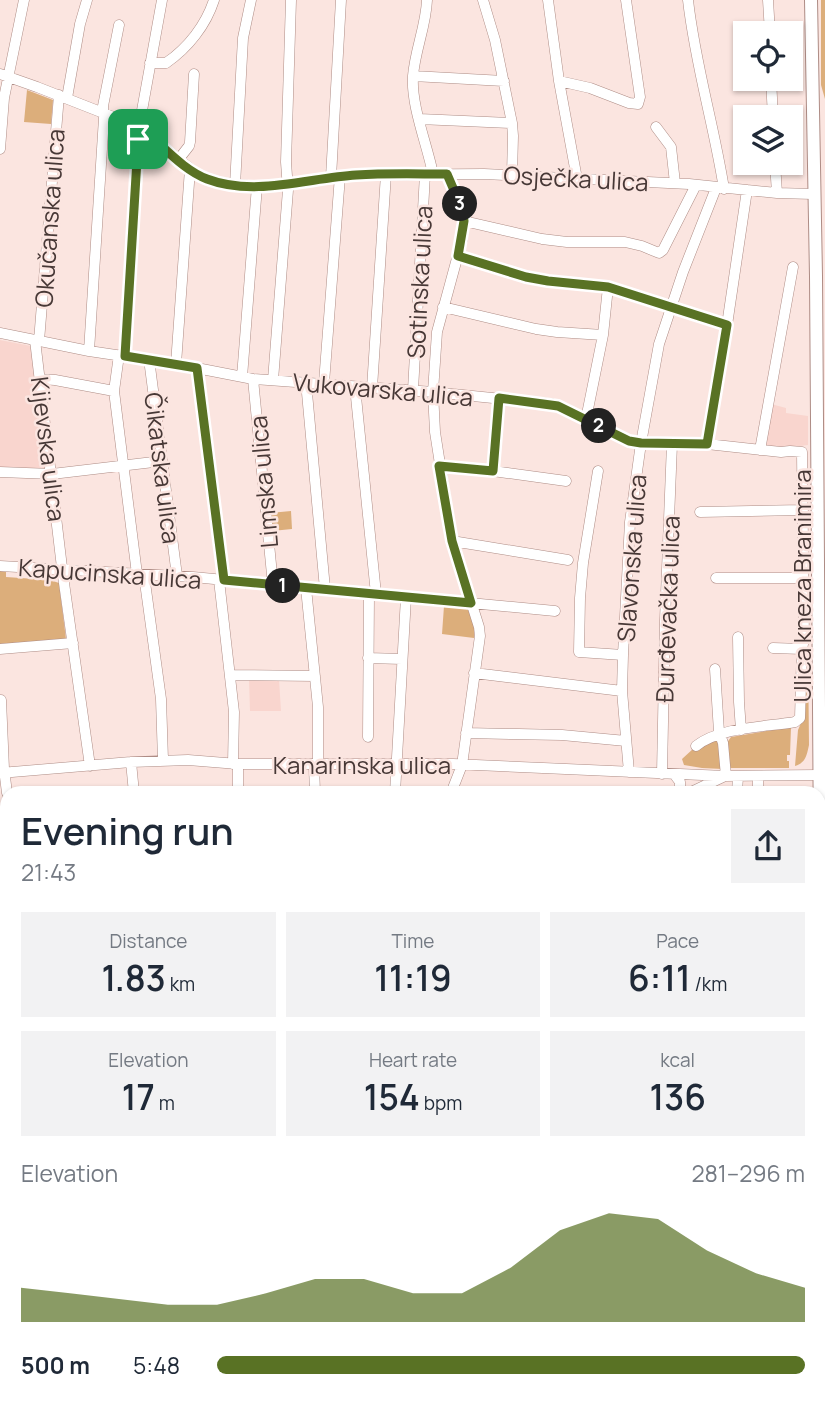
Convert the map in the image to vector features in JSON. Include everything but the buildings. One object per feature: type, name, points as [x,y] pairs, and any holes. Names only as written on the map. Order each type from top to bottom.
[{"type":"main road","name":"Ulica kneza Branimira","points":[[811,0],[819,786]]},
{"type":"street","points":[[0,149],[4,75],[24,0]]},
{"type":"street","name":"Okučanska ulica","points":[[37,340],[63,97],[87,0]]},
{"type":"street","points":[[162,0],[139,127],[122,355],[114,391],[161,699],[163,761]]},
{"type":"street","points":[[150,63],[166,63],[184,47],[208,17],[214,0]]},
{"type":"street","points":[[235,185],[243,38],[251,0]]},
{"type":"street","points":[[273,380],[287,184],[285,162],[291,0]]},
{"type":"street","points":[[324,383],[341,0]]},
{"type":"street","name":"Sotinska ulica","points":[[413,390],[429,174],[414,100],[413,76],[427,0]]},
{"type":"street","points":[[483,0],[512,123],[512,174]]},
{"type":"street","points":[[548,0],[577,179]]},
{"type":"street","points":[[559,81],[638,104],[640,97],[626,0]]},
{"type":"street","points":[[688,0],[705,99],[717,147],[720,188]]},
{"type":"street","points":[[768,0],[769,21]]},
{"type":"street","points":[[89,351],[103,106],[119,25]]},
{"type":"street","points":[[178,160],[190,142],[194,74]]},
{"type":"street","name":"Osječka ulica","points":[[4,75],[139,127],[190,169],[207,179],[235,185],[287,184],[335,177],[386,174],[512,174],[813,194]]},
{"type":"street","points":[[413,76],[504,82]]},
{"type":"street","points":[[419,119],[512,123]]},
{"type":"street","points":[[656,127],[671,147],[675,183]]},
{"type":"street","points":[[813,166],[825,154]]},
{"type":"street","points":[[176,364],[190,169]]},
{"type":"street","points":[[372,388],[386,174]]},
{"type":"street","points":[[447,174],[462,209],[464,221],[436,345],[433,392],[435,432],[452,541],[480,626],[462,765],[454,786]]},
{"type":"street","points":[[776,175],[777,193]]},
{"type":"street","points":[[464,221],[567,243],[625,242],[659,253],[696,185]]},
{"type":"street","points":[[242,377],[257,186]]},
{"type":"street","name":"Slavonska ulica","points":[[629,772],[622,691],[623,655],[630,522],[641,443],[659,344],[671,306],[720,188]]},
{"type":"street","points":[[707,444],[747,190]]},
{"type":"street","points":[[458,256],[526,277],[608,287],[727,325]]},
{"type":"street","points":[[760,450],[793,267]]},
{"type":"street","points":[[586,419],[603,335],[608,287]]},
{"type":"street","points":[[443,307],[536,329],[603,335]]},
{"type":"street","name":"Vukovarska ulica","points":[[0,333],[253,379],[413,390],[552,404],[623,438],[641,443],[707,444],[802,452]]},
{"type":"street","name":"Kijevska ulica","points":[[37,340],[63,570],[90,766]]},
{"type":"street","name":"Čikatska ulica","points":[[149,359],[177,576]]},
{"type":"street","points":[[197,368],[222,580],[238,786]]},
{"type":"street","points":[[40,379],[114,391]]},
{"type":"street","name":"Limska ulica","points":[[253,379],[273,585]]},
{"type":"street","points":[[306,382],[325,589]]},
{"type":"street","points":[[355,387],[373,594],[368,658],[368,737]]},
{"type":"street","points":[[493,471],[499,398]]},
{"type":"street","name":"Đurđevačka ulica","points":[[662,774],[672,444]]},
{"type":"street","name":"Ulica kneza Branimira","points":[[741,730],[795,722],[799,720],[801,712],[804,639],[802,452]]},
{"type":"street","points":[[0,472],[52,474],[162,461]]},
{"type":"street","points":[[439,466],[566,481]]},
{"type":"street","points":[[598,471],[583,563],[579,652],[623,655]]},
{"type":"street","points":[[700,512],[803,510]]},
{"type":"street","points":[[452,541],[568,560]]},
{"type":"street","name":"Kapucinska ulica","points":[[0,566],[177,576],[555,611]]},
{"type":"street","points":[[716,578],[803,578]]},
{"type":"street","points":[[306,588],[318,708],[315,786]]},
{"type":"street","points":[[395,786],[406,597]]},
{"type":"street","points":[[696,746],[706,739],[741,730],[738,637]]},
{"type":"street","points":[[0,649],[73,643]]},
{"type":"street","points":[[773,648],[802,649]]},
{"type":"street","points":[[368,658],[402,659]]},
{"type":"street","points":[[704,786],[725,776],[715,668]]},
{"type":"street","points":[[474,673],[622,691]]},
{"type":"street","points":[[231,675],[315,676]]},
{"type":"street","points":[[1,700],[2,773]]},
{"type":"street","points":[[466,733],[562,735],[626,741]]},
{"type":"street","name":"Kanarinska ulica","points":[[2,773],[188,760],[236,764],[462,765],[725,776],[819,775]]},
{"type":"street","points":[[131,762],[133,786]]},
{"type":"street","points":[[674,774],[680,786]]},
{"type":"street","points":[[737,786],[738,776]]},
{"type":"street","points":[[758,776],[758,786]]},
{"type":"street","points":[[0,1010],[0,1020]]},
{"type":"shaded area","points":[[821,0],[825,0],[825,99],[821,85]]},
{"type":"shaded area","points":[[27,90],[53,100],[51,124],[24,122]]},
{"type":"shaded area","points":[[0,340],[31,346],[46,469],[0,468]]},
{"type":"shaded area","points":[[771,404],[786,408],[786,413],[808,416],[808,445],[783,448],[763,446]]},
{"type":"shaded area","points":[[291,511],[292,529],[272,531],[270,513]]},
{"type":"shaded area","points":[[807,554],[809,745],[804,760],[795,766],[798,730],[805,714]]},
{"type":"shaded area","points":[[0,571],[6,572],[6,577],[59,583],[66,639],[0,644]]},
{"type":"shaded area","points":[[444,606],[468,609],[475,627],[474,638],[442,634]]},
{"type":"shaded area","points":[[249,679],[279,679],[281,711],[250,711]]},
{"type":"shaded area","points":[[791,727],[790,755],[787,755],[789,768],[729,768],[726,744],[731,737]]},
{"type":"shaded area","points":[[718,739],[723,769],[684,765],[682,759],[694,748]]},
{"type":"route","points":[[139,127],[195,173],[212,181],[235,185],[287,184],[357,175],[447,174],[462,209],[464,221],[458,256],[526,277],[608,287],[727,325],[707,444],[629,441],[552,404],[499,398],[493,471],[439,466],[452,541],[471,603],[224,580],[197,368],[125,356],[138,139],[139,127]]}]
